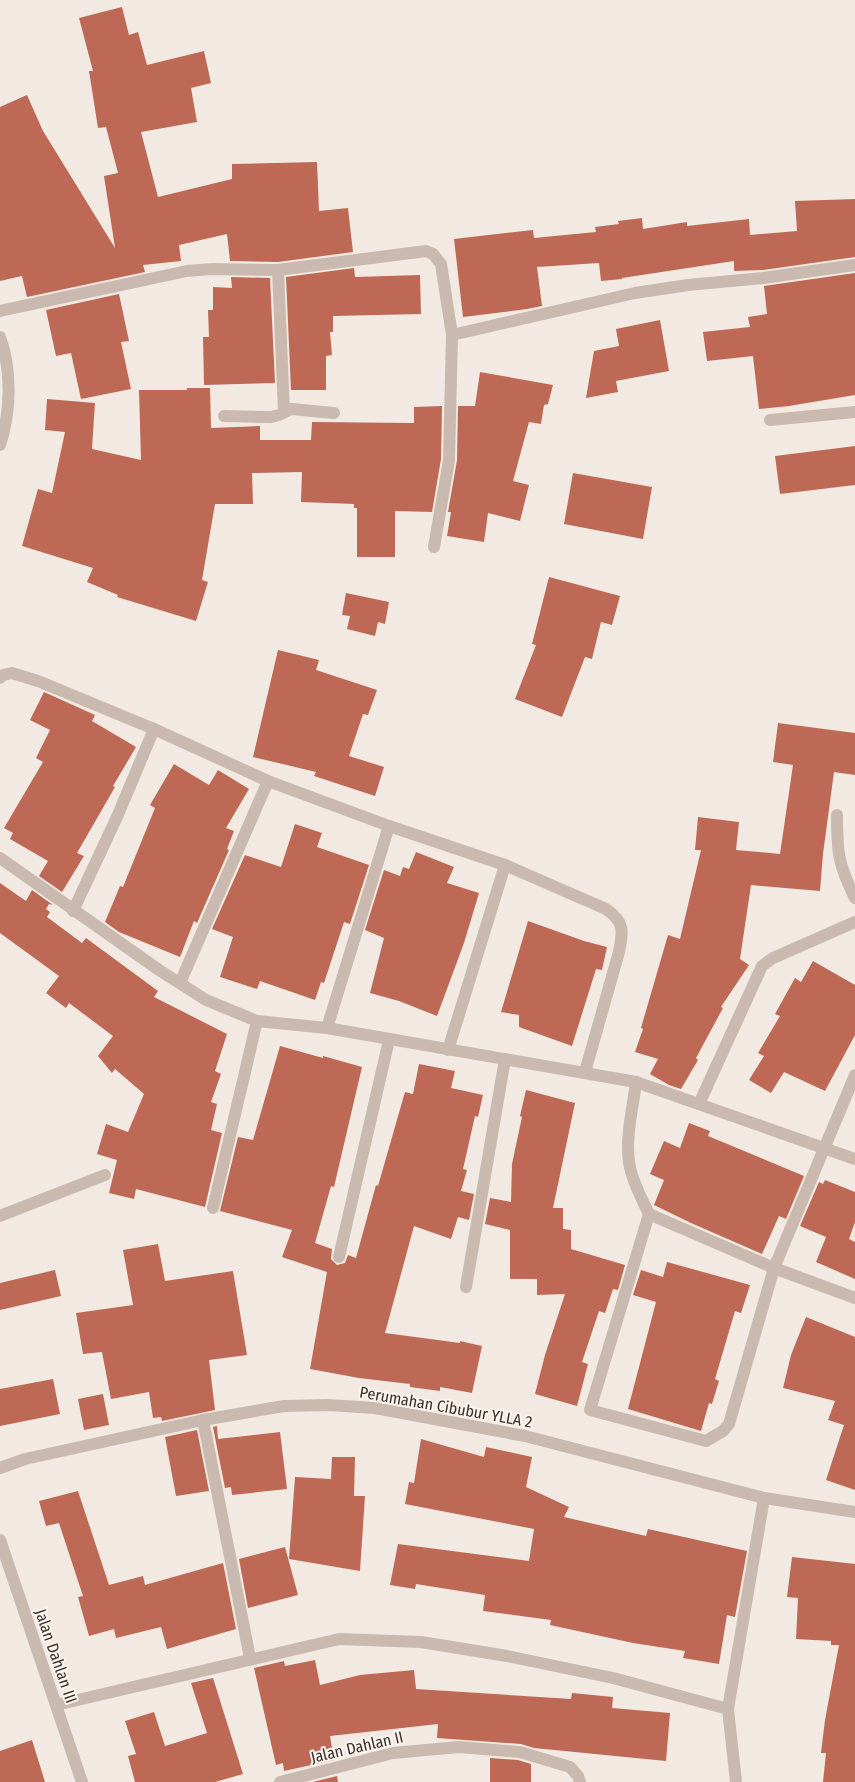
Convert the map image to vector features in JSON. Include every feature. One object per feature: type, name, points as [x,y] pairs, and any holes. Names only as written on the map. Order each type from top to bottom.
[{"type":"street","points":[[0,311],[187,271],[212,269],[278,270],[426,251],[433,254],[441,264],[452,335],[450,460],[434,546]]},
{"type":"street","points":[[452,335],[635,293],[855,266]]},
{"type":"street","points":[[278,270],[284,412]]},
{"type":"street","points":[[0,337],[5,351],[8,401],[0,445]]},
{"type":"street","points":[[224,416],[271,417],[291,409],[334,414]]},
{"type":"street","points":[[770,420],[855,412]]},
{"type":"street","points":[[0,678],[3,675],[12,673],[38,680],[154,729],[268,781],[389,826],[505,864],[614,915],[621,924],[622,934],[619,952],[585,1072]]},
{"type":"street","points":[[73,911],[117,817],[154,729]]},
{"type":"street","points":[[180,983],[268,781]]},
{"type":"street","points":[[837,815],[837,849],[840,864],[855,898]]},
{"type":"street","points":[[327,1028],[389,826]]},
{"type":"street","points":[[0,858],[73,911],[206,1000],[257,1021],[327,1028],[636,1082],[855,1159]]},
{"type":"street","points":[[448,1050],[505,864]]},
{"type":"street","points":[[699,1104],[762,966],[773,958],[855,922]]},
{"type":"street","points":[[213,1208],[257,1021]]},
{"type":"street","points":[[339,1257],[389,1040]]},
{"type":"street","points":[[466,1287],[505,1059]]},
{"type":"street","points":[[636,1082],[628,1149],[630,1167],[649,1214],[590,1410],[706,1441],[723,1431],[729,1424],[774,1268],[855,1075]]},
{"type":"street","points":[[0,1216],[105,1175]]},
{"type":"street","points":[[649,1214],[774,1268],[855,1298]]},
{"type":"street","name":"Perumahan Cibubur YLLA 2","points":[[0,1468],[25,1459],[203,1420],[284,1406],[328,1405],[375,1408],[525,1436],[764,1498],[855,1512]]},
{"type":"street","points":[[203,1420],[250,1658]]},
{"type":"street","points":[[739,1781],[728,1709],[764,1498]]},
{"type":"street","name":"Jalan Dahlan III","points":[[0,1540],[82,1782]]},
{"type":"street","points":[[56,1705],[339,1638],[421,1642],[507,1656],[613,1678],[728,1709]]},
{"type":"street","name":"Jalan Dahlan II","points":[[280,1782],[393,1753],[458,1747],[520,1752],[570,1767],[578,1776],[580,1782]]},
{"type":"building","points":[[122,7],[129,35],[138,32],[147,65],[204,51],[211,83],[191,88],[197,122],[141,132],[158,197],[232,179],[232,164],[317,162],[319,211],[348,208],[353,252],[278,262],[230,261],[227,234],[179,245],[181,261],[143,265],[145,272],[27,297],[22,276],[0,281],[0,107],[27,95],[43,131],[115,248],[104,176],[118,173],[106,127],[98,128],[89,71],[93,71],[79,18]]},
{"type":"building","points":[[855,199],[855,257],[763,270],[734,271],[734,261],[601,281],[599,263],[537,267],[542,306],[463,317],[454,239],[533,230],[534,238],[596,232],[595,227],[619,224],[618,221],[642,218],[643,229],[687,222],[687,226],[749,219],[750,235],[797,231],[795,201]]},
{"type":"building","points":[[354,268],[355,277],[420,275],[421,314],[333,316],[333,332],[330,332],[332,355],[326,356],[326,390],[291,390],[286,277]]},
{"type":"building","points":[[855,273],[855,395],[759,409],[753,356],[707,361],[703,332],[750,327],[748,317],[767,314],[764,286]]},
{"type":"building","points":[[231,277],[270,278],[275,383],[204,385],[203,337],[209,337],[208,310],[213,310],[213,287],[232,288]]},
{"type":"building","points":[[119,294],[129,341],[121,342],[131,389],[81,399],[71,353],[56,356],[46,310]]},
{"type":"building","points":[[660,320],[669,371],[616,381],[618,392],[586,398],[594,351],[619,346],[616,329]]},
{"type":"building","points":[[480,372],[553,385],[548,404],[544,405],[541,424],[529,422],[513,481],[529,485],[520,521],[488,513],[484,542],[447,536],[451,512],[448,512],[457,460],[458,406],[475,406]]},
{"type":"building","points":[[187,388],[210,388],[211,428],[260,426],[260,440],[311,440],[312,422],[414,423],[414,407],[442,406],[441,459],[432,512],[395,511],[395,557],[357,557],[357,508],[354,508],[354,504],[301,502],[302,472],[252,473],[253,504],[215,504],[202,580],[208,582],[196,621],[117,597],[118,595],[87,582],[93,568],[22,546],[38,489],[52,493],[65,432],[45,430],[47,399],[95,403],[92,449],[141,460],[139,390],[187,390]]},
{"type":"building","points":[[855,446],[855,485],[780,494],[775,456]]},
{"type":"building","points":[[573,473],[652,487],[643,539],[564,524]]},
{"type":"building","points":[[549,577],[620,596],[612,625],[601,622],[592,659],[585,657],[562,717],[515,699],[536,645],[532,644]]},
{"type":"building","points":[[346,593],[389,602],[385,624],[378,622],[375,636],[347,629],[350,616],[342,615]]},
{"type":"building","points":[[278,650],[319,660],[316,670],[377,690],[368,715],[363,714],[349,756],[384,767],[375,796],[314,776],[316,772],[253,757]]},
{"type":"building","points":[[44,692],[95,715],[92,721],[136,747],[77,853],[84,856],[62,892],[39,876],[48,861],[10,839],[13,833],[4,828],[43,762],[36,758],[50,730],[30,720]]},
{"type":"building","points":[[778,723],[855,733],[855,775],[834,772],[820,891],[751,885],[740,959],[749,965],[721,1007],[723,1008],[696,1058],[698,1060],[681,1089],[669,1085],[650,1074],[658,1059],[635,1052],[643,1029],[641,1028],[668,935],[680,939],[701,850],[695,850],[698,817],[739,822],[736,850],[780,854],[793,765],[773,762]]},
{"type":"building","points":[[174,764],[209,785],[218,770],[249,789],[226,828],[234,831],[227,849],[229,850],[197,923],[194,921],[180,957],[119,932],[105,922],[120,886],[123,887],[155,808],[150,805]]},
{"type":"building","points":[[295,824],[322,833],[317,847],[369,865],[350,924],[344,922],[324,983],[321,982],[315,1000],[260,981],[257,989],[220,977],[233,937],[212,929],[245,855],[281,867]]},
{"type":"building","points":[[416,852],[454,867],[447,883],[479,893],[464,943],[437,1016],[399,1001],[370,993],[384,938],[365,930],[384,870],[400,876],[403,867],[409,869]]},
{"type":"building","points":[[0,883],[26,901],[32,890],[53,905],[49,904],[46,909],[50,912],[47,917],[82,943],[86,938],[158,991],[154,997],[227,1034],[215,1071],[221,1074],[211,1102],[217,1104],[211,1130],[222,1133],[205,1207],[136,1189],[134,1199],[109,1193],[117,1160],[97,1154],[106,1124],[128,1132],[144,1094],[115,1069],[112,1073],[98,1056],[113,1036],[69,1003],[66,1008],[46,993],[59,976],[0,933]]},
{"type":"building","points":[[528,921],[607,947],[602,970],[596,969],[572,1046],[519,1027],[519,1015],[501,1012]]},
{"type":"building","points":[[813,961],[855,985],[855,1035],[825,1091],[784,1072],[771,1093],[749,1080],[764,1056],[758,1053],[780,1016],[775,1014],[795,978],[801,982]]},
{"type":"building","points":[[280,1046],[362,1067],[334,1187],[331,1186],[315,1243],[332,1249],[331,1259],[337,1265],[345,1263],[348,1255],[356,1258],[405,1092],[413,1094],[419,1064],[455,1071],[451,1088],[483,1095],[478,1117],[475,1116],[463,1169],[467,1170],[461,1191],[474,1194],[469,1220],[458,1217],[451,1239],[414,1226],[385,1333],[460,1343],[460,1341],[482,1346],[472,1393],[440,1387],[440,1391],[410,1387],[410,1384],[359,1378],[310,1369],[327,1272],[282,1257],[292,1230],[220,1211],[238,1137],[253,1140]]},
{"type":"building","points":[[526,1090],[575,1103],[553,1208],[563,1208],[563,1229],[571,1230],[571,1249],[625,1265],[618,1290],[613,1289],[605,1313],[599,1311],[582,1362],[588,1364],[577,1406],[535,1394],[545,1355],[565,1294],[537,1295],[537,1279],[510,1279],[510,1230],[485,1224],[490,1198],[511,1202],[512,1164]]},
{"type":"building","points":[[689,1123],[710,1131],[708,1136],[804,1176],[786,1219],[779,1216],[762,1254],[654,1205],[664,1180],[650,1174],[664,1141],[680,1148]]},
{"type":"building","points":[[825,1180],[855,1192],[855,1222],[849,1239],[855,1242],[855,1279],[816,1262],[826,1237],[800,1226],[819,1182],[823,1184]]},
{"type":"building","points":[[158,1244],[165,1281],[233,1271],[247,1355],[209,1360],[215,1410],[162,1421],[161,1417],[153,1418],[149,1392],[111,1399],[102,1352],[83,1354],[76,1313],[133,1305],[123,1250]]},
{"type":"building","points":[[667,1262],[750,1285],[741,1313],[735,1311],[715,1379],[719,1381],[712,1404],[709,1403],[701,1431],[628,1409],[656,1302],[633,1295],[641,1270],[663,1277]]},
{"type":"building","points":[[55,1270],[61,1296],[0,1310],[0,1283]]},
{"type":"building","points":[[806,1317],[855,1337],[855,1490],[826,1480],[844,1425],[828,1420],[835,1401],[783,1388],[791,1355]]},
{"type":"building","points":[[53,1379],[60,1414],[0,1426],[0,1389]]},
{"type":"building","points":[[103,1394],[109,1425],[84,1430],[78,1399]]},
{"type":"building","points":[[217,1426],[218,1439],[280,1432],[287,1489],[232,1495],[231,1487],[225,1488],[213,1427]]},
{"type":"building","points":[[197,1430],[209,1491],[176,1496],[165,1437]]},
{"type":"building","points":[[421,1439],[484,1457],[486,1447],[532,1457],[526,1487],[569,1507],[564,1517],[646,1536],[648,1529],[747,1551],[735,1617],[727,1615],[719,1664],[683,1658],[685,1651],[633,1643],[550,1625],[551,1620],[483,1611],[485,1595],[416,1584],[415,1589],[390,1585],[398,1544],[529,1561],[534,1529],[405,1504],[409,1482],[414,1483]]},
{"type":"building","points":[[332,1457],[355,1457],[354,1496],[365,1496],[360,1571],[289,1559],[295,1477],[331,1479]]},
{"type":"building","points":[[78,1491],[109,1585],[143,1576],[145,1585],[223,1563],[236,1629],[167,1649],[161,1627],[116,1638],[114,1629],[89,1636],[78,1597],[83,1596],[59,1523],[46,1526],[39,1501]]},
{"type":"building","points":[[285,1547],[298,1595],[248,1608],[239,1559]]},
{"type":"building","points":[[792,1557],[855,1564],[855,1782],[823,1782],[826,1753],[821,1753],[839,1645],[831,1645],[831,1641],[796,1639],[798,1598],[787,1597]]},
{"type":"building","points":[[315,1660],[320,1685],[360,1675],[414,1670],[416,1689],[571,1699],[572,1693],[613,1697],[612,1708],[670,1713],[666,1761],[534,1748],[521,1744],[437,1738],[438,1724],[330,1736],[334,1760],[284,1771],[283,1763],[276,1765],[254,1668],[284,1661],[285,1666]]},
{"type":"building","points":[[213,1678],[243,1774],[215,1782],[135,1782],[128,1756],[136,1754],[125,1721],[154,1712],[165,1746],[207,1733],[191,1683]]},
{"type":"building","points":[[32,1740],[45,1782],[0,1782],[0,1751]]},
{"type":"building","points":[[490,1758],[518,1760],[531,1764],[531,1782],[490,1782]]},
{"type":"building","points":[[337,1776],[338,1782],[313,1782]]}]
